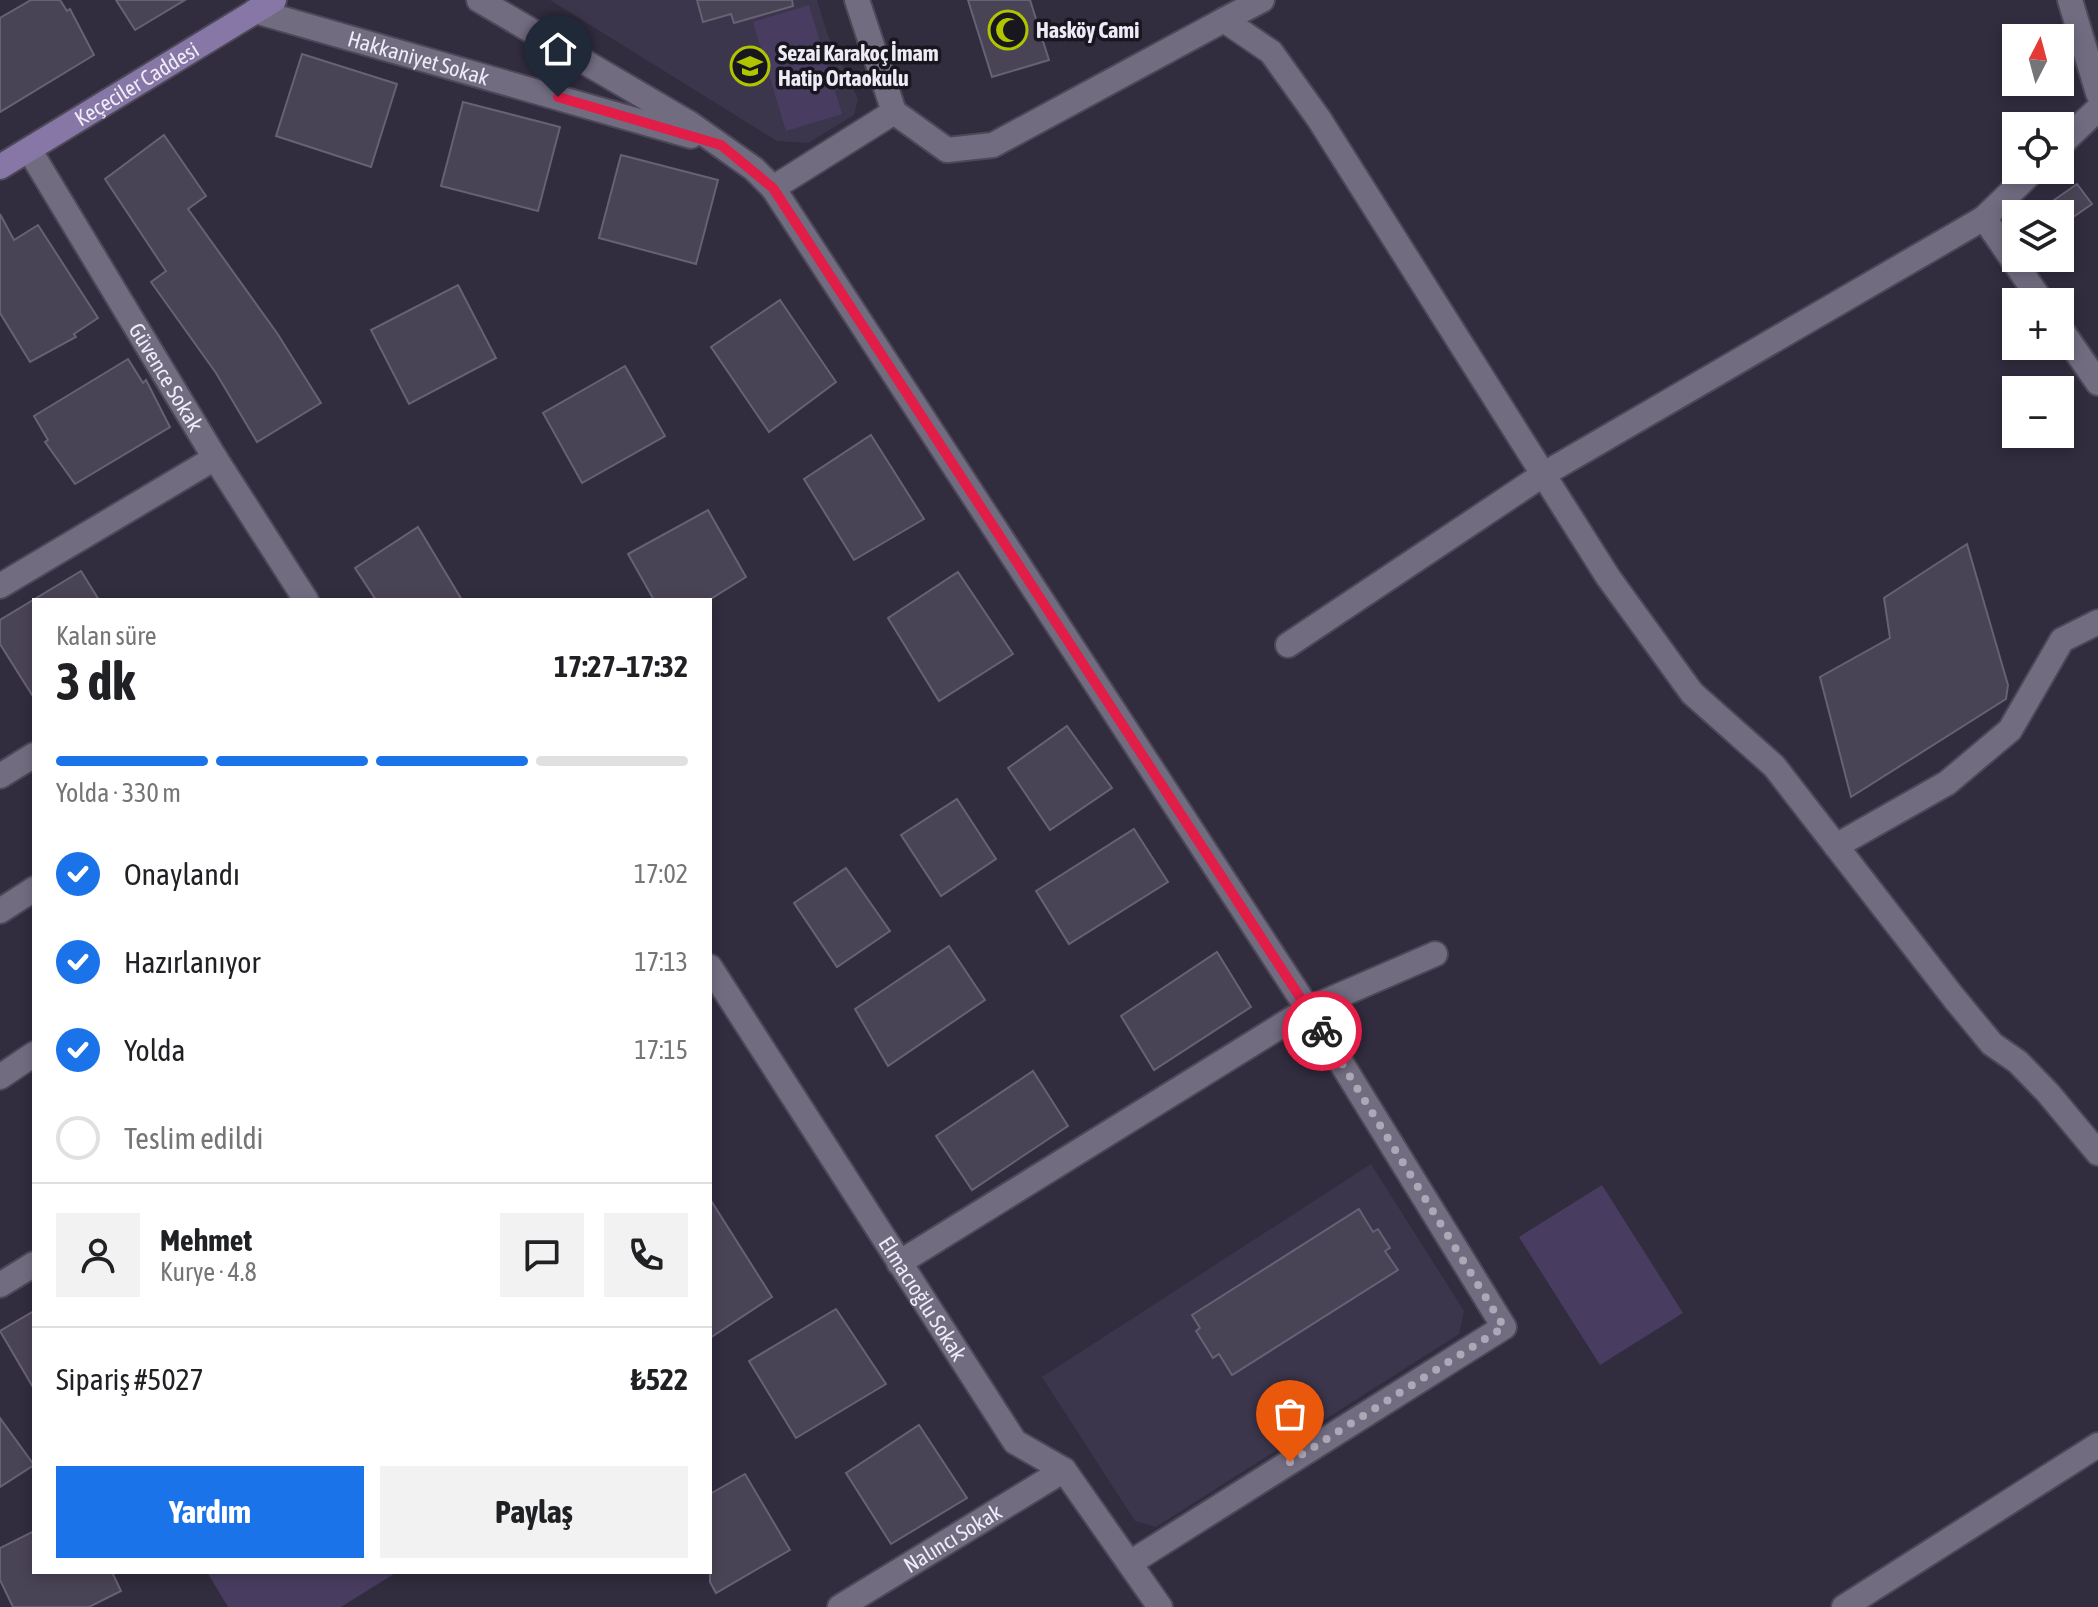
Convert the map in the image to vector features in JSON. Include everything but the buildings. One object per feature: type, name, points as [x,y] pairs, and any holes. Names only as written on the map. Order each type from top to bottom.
[{"type":"street","name":"Hakkaniyet Sokak","points":[[479,0],[721,145],[773,188],[1308,1009],[1504,1327],[1130,1563]]},
{"type":"street","points":[[857,0],[894,112],[947,150],[993,145],[1262,0]]},
{"type":"street","points":[[2070,0],[2098,93]]},
{"type":"street","name":"Hakkaniyet Sokak","points":[[265,6],[721,145]]},
{"type":"street","name":"Keçeciler Caddesi","points":[[0,167],[265,6]]},
{"type":"street","points":[[1224,20],[1271,52],[1319,119],[1608,577],[1692,693],[1774,766],[1982,1033],[2048,1093],[2098,1153]]},
{"type":"street","points":[[2074,132],[2098,109]]},
{"type":"street","points":[[773,188],[894,112]]},
{"type":"street","name":"Güvence Sokak","points":[[30,151],[215,458],[305,598]]},
{"type":"street","points":[[1288,645],[1544,474],[1984,218],[2019,184]]},
{"type":"street","points":[[1984,218],[2032,288]]},
{"type":"street","points":[[2074,348],[2098,383]]},
{"type":"street","points":[[0,586],[215,458]]},
{"type":"street","points":[[1836,846],[1947,783],[2010,730],[2062,640],[2098,622]]},
{"type":"street","points":[[0,776],[32,756]]},
{"type":"street","points":[[0,911],[32,890]]},
{"type":"street","points":[[899,1263],[1308,1009],[1435,954]]},
{"type":"street","name":"Elmacıoğlu Sokak","points":[[712,970],[1015,1442],[1064,1470],[1160,1607]]},
{"type":"street","points":[[0,1077],[32,1055]]},
{"type":"street","points":[[0,1285],[32,1265]]},
{"type":"street","points":[[1856,1604],[2098,1445]]},
{"type":"street","name":"Nalıncı Sokak","points":[[840,1607],[1064,1470]]},
{"type":"shaded area","name":"Sezai Karakoç İmam Hatip Ortaokulu","points":[[550,0],[817,0],[827,33],[858,99],[854,115],[808,143],[777,141]]},
{"type":"shaded area","points":[[809,5],[842,114],[786,131],[753,22]]},
{"type":"shaded area","points":[[1371,1164],[1464,1311],[1459,1334],[1156,1527],[1135,1521],[1042,1377]]},
{"type":"shaded area","points":[[1602,1185],[1683,1313],[1600,1365],[1519,1237]]},
{"type":"shaded area","points":[[208,1574],[394,1574],[341,1607],[228,1607]]},
{"type":"way so far","points":[[1290,1462],[1504,1327],[1480,1281],[1322,1031]]},
{"type":"place","name":"Hasköy Cami","points":[[1008,30]]},
{"type":"place","name":"Sezai Karakoç İmam Hatip Ortaokulu","points":[[750,66]]},
{"type":"route","points":[[558,97],[721,145],[754,169],[773,188],[801,226],[1322,1031]]}]
